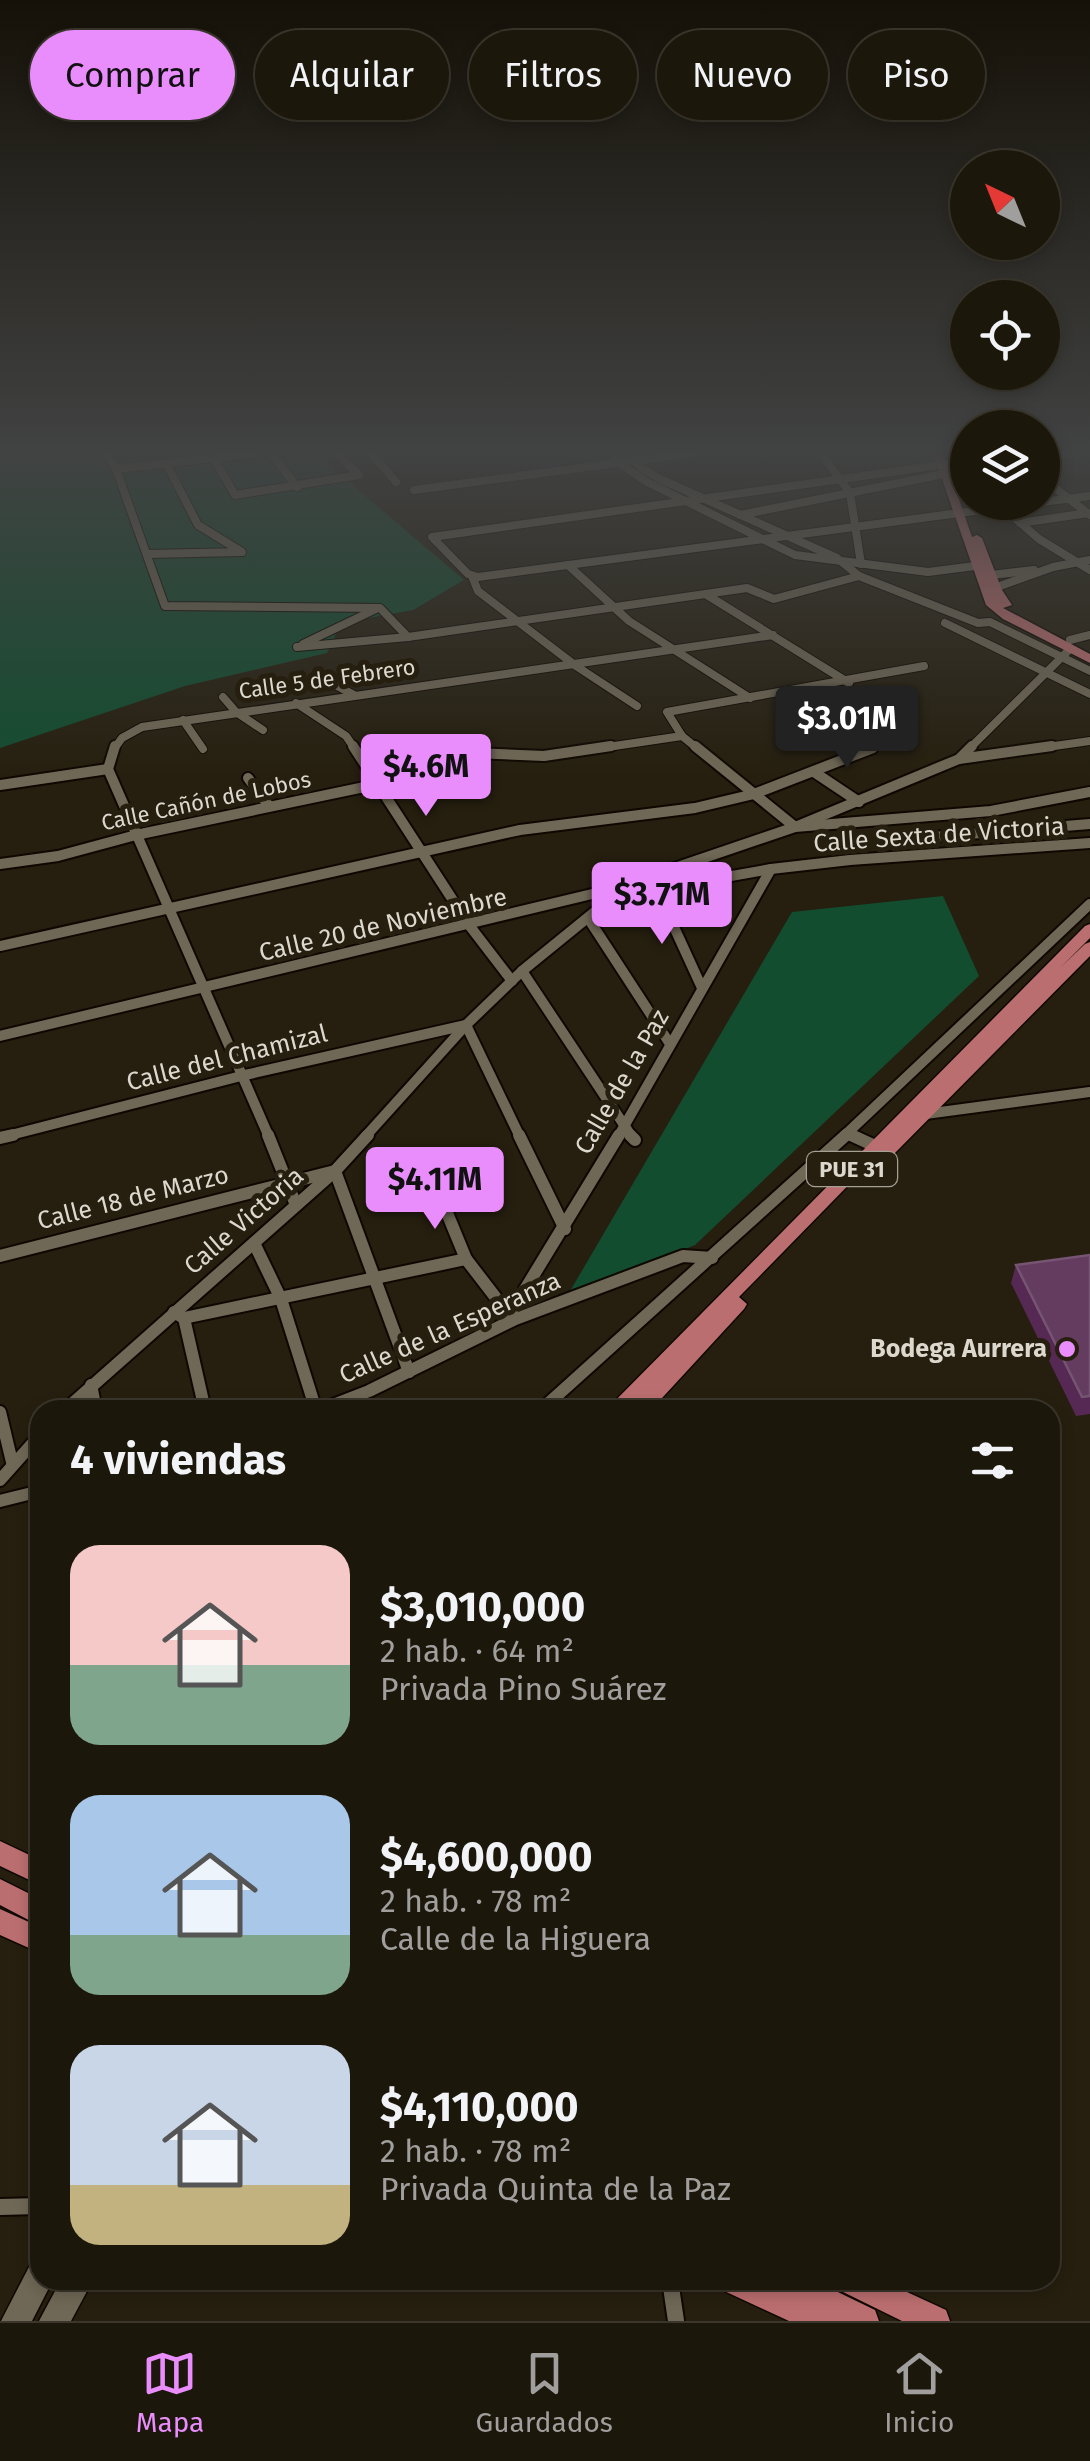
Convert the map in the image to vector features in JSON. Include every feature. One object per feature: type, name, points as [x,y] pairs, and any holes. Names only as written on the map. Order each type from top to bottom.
[{"type":"main road","points":[[974,561],[989,590]]},
{"type":"main road","points":[[986,561],[993,576],[990,603],[1090,659]]},
{"type":"main road","points":[[1067,648],[1090,650]]},
{"type":"main road","name":"PUE 31","points":[[648,1400],[1090,929]]},
{"type":"main road","name":"PUE 31","points":[[626,1400],[875,1146],[916,1114],[1090,948]]},
{"type":"main road","points":[[0,1853],[30,1868]]},
{"type":"main road","points":[[0,1891],[30,1908]]},
{"type":"main road","points":[[0,1922],[30,1936]]},
{"type":"main road","points":[[16,2321],[32,2290]]},
{"type":"main road","points":[[54,2321],[72,2290]]},
{"type":"main road","points":[[754,2290],[800,2311],[854,2316]]},
{"type":"main road","points":[[801,2290],[854,2316]]},
{"type":"main road","points":[[870,2290],[935,2321]]},
{"type":"street","points":[[150,561],[165,606],[380,608],[408,637]]},
{"type":"street","points":[[457,561],[472,576],[478,591],[576,666],[637,706]]},
{"type":"street","points":[[472,576],[587,561]]},
{"type":"street","points":[[837,561],[938,572],[977,571],[993,576],[1053,568]]},
{"type":"street","points":[[843,561],[859,576],[978,623],[1013,616]]},
{"type":"street","points":[[989,590],[1079,561]]},
{"type":"street","points":[[1074,562],[1090,570]]},
{"type":"street","points":[[568,564],[614,608],[750,698]]},
{"type":"street","points":[[380,608],[297,647],[408,637],[747,588],[774,598],[859,576]]},
{"type":"street","points":[[706,594],[848,682]]},
{"type":"street","points":[[990,622],[1067,648],[1090,671]]},
{"type":"street","points":[[944,623],[1090,694]]},
{"type":"street","name":"Calle 5 de Febrero","points":[[108,768],[110,749],[142,726],[773,635]]},
{"type":"street","points":[[1067,648],[1090,635]]},
{"type":"street","name":"Calle 20 de Noviembre","points":[[0,1036],[613,893],[795,827],[959,759],[1046,674],[1067,648]]},
{"type":"street","points":[[924,666],[667,712],[682,736],[795,827],[992,811],[1090,792]]},
{"type":"street","points":[[330,682],[354,695]]},
{"type":"street","points":[[223,697],[236,712],[263,730]]},
{"type":"street","points":[[296,703],[346,736],[469,925],[512,980]]},
{"type":"street","points":[[183,720],[204,749]]},
{"type":"street","points":[[422,775],[408,759],[426,751],[544,756],[682,736]]},
{"type":"street","points":[[959,759],[1090,741]]},
{"type":"street","points":[[0,946],[170,905],[520,830],[695,808],[754,794],[874,748]]},
{"type":"street","points":[[0,785],[108,768],[245,1075],[296,1205]]},
{"type":"street","name":"Calle Cañón de Lobos","points":[[0,864],[58,856],[136,834],[436,772]]},
{"type":"street","points":[[814,772],[858,802]]},
{"type":"street","points":[[248,778],[269,806]]},
{"type":"street","points":[[908,840],[1090,824]]},
{"type":"street","name":"Calle Sexta de Victoria","points":[[613,893],[656,890],[771,869],[1090,844]]},
{"type":"street","name":"Calle de la Paz","points":[[511,1317],[771,869]]},
{"type":"street","points":[[656,890],[702,988]]},
{"type":"street","name":"Calle Victoria","points":[[75,1400],[179,1315],[335,1171],[466,1025],[522,970],[613,893]]},
{"type":"street","points":[[552,1400],[712,1258],[1090,904]]},
{"type":"street","points":[[588,918],[670,1044]]},
{"type":"street","points":[[522,970],[622,1126],[635,1140]]},
{"type":"street","points":[[466,1025],[565,1228]]},
{"type":"street","name":"Calle del Chamizal","points":[[0,1138],[245,1075],[466,1025]]},
{"type":"street","points":[[916,1114],[1090,1092]]},
{"type":"street","points":[[847,1133],[875,1146]]},
{"type":"street","points":[[335,1171],[410,1372]]},
{"type":"street","name":"Calle 18 de Marzo","points":[[0,1256],[335,1171]]},
{"type":"street","points":[[438,1192],[466,1260],[511,1317]]},
{"type":"street","points":[[254,1243],[280,1299],[315,1400]]},
{"type":"street","name":"Calle de la Esperanza","points":[[342,1400],[410,1372],[511,1317],[683,1256],[712,1258]]},
{"type":"street","points":[[203,1400],[179,1315],[280,1299],[466,1260]]},
{"type":"street","points":[[91,1385],[94,1400]]},
{"type":"street","points":[[0,1412],[12,1462]]},
{"type":"street","points":[[0,1480],[30,1444]]},
{"type":"street","points":[[0,1501],[30,1493]]},
{"type":"street","points":[[0,2207],[30,2206]]},
{"type":"street","points":[[671,2290],[676,2321]]},
{"type":"green space","points":[[0,561],[442,561],[464,580],[413,610],[341,623],[327,653],[185,686],[0,748]]},
{"type":"green space","points":[[943,896],[979,976],[695,1245],[566,1298],[792,912]]},
{"type":"building","name":"Bodega Aurrera","points":[[1090,1255],[1090,1396],[1082,1397],[1016,1265]]},
{"type":"place","name":"Bodega Aurrera","points":[[1067,1349]]}]
